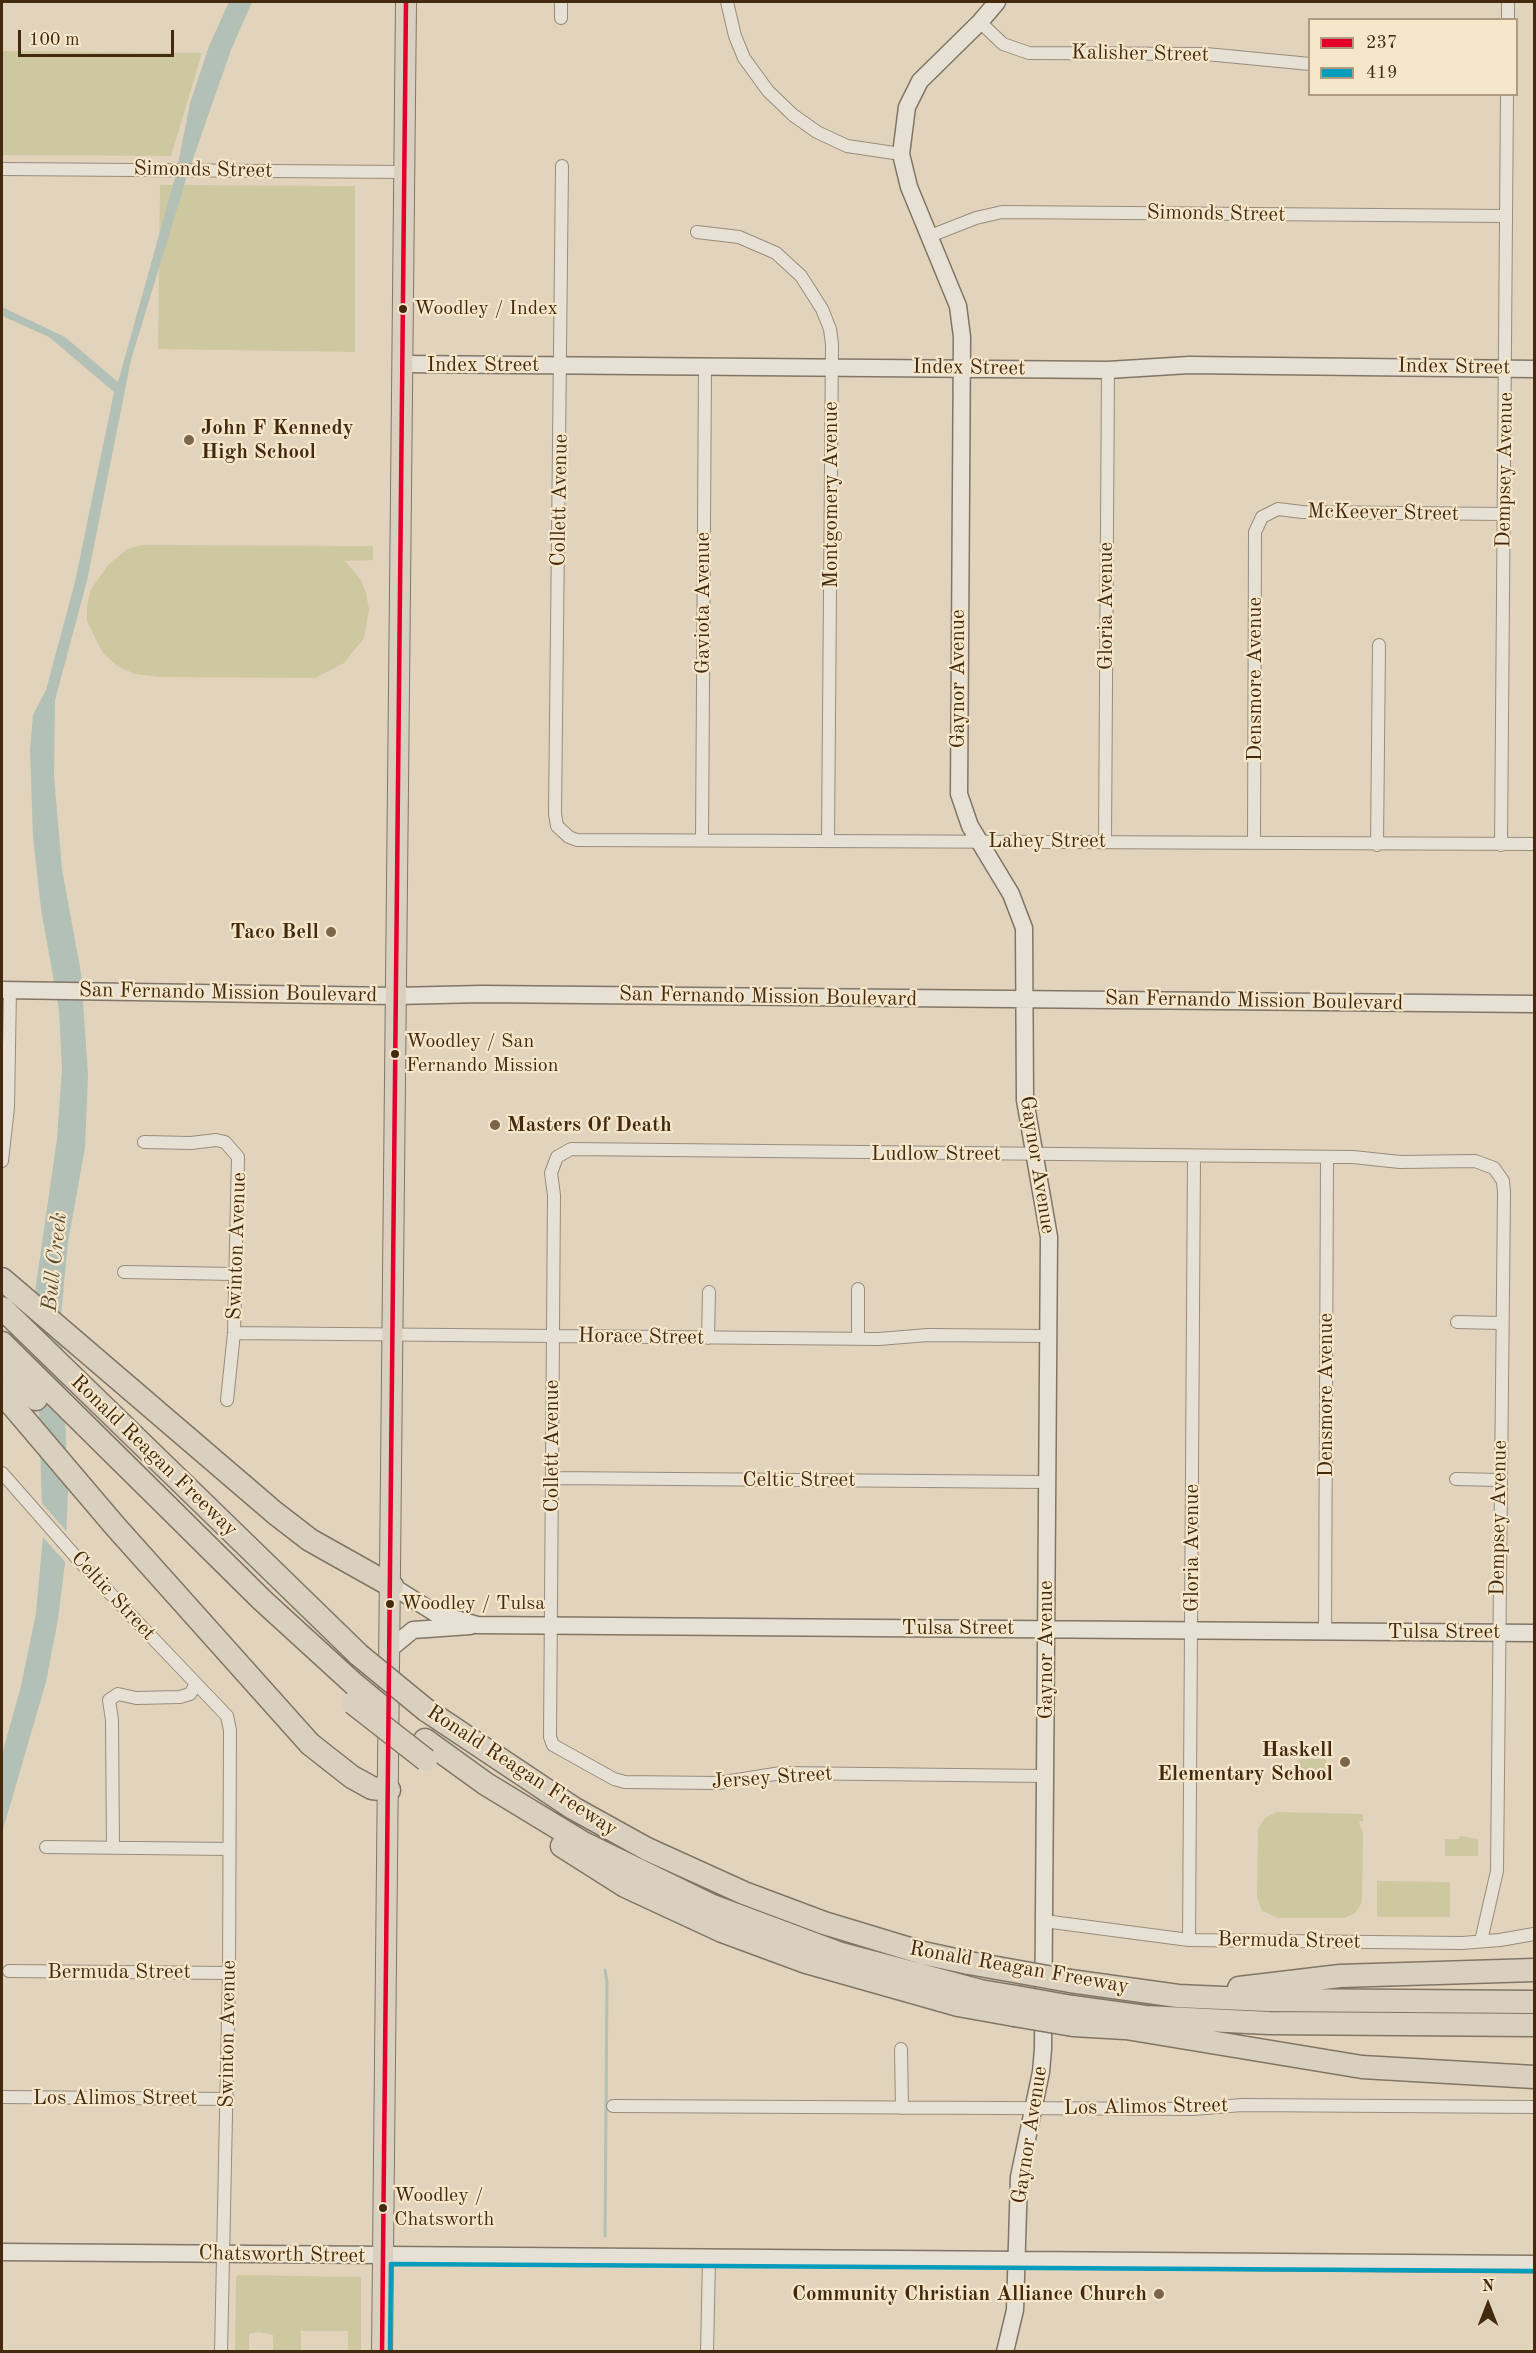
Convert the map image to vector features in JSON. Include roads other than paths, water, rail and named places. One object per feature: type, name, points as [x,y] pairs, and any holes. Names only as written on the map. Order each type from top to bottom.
[{"type":"highway","points":[[3,1280],[310,1540],[392,1586]]},
{"type":"highway","name":"Ronald Reagan Freeway","points":[[2,1308],[359,1655],[426,1710],[573,1808],[647,1849],[744,1893],[824,1923],[923,1953],[1070,1981],[1178,1996],[1268,2000],[1534,2002]]},
{"type":"highway","points":[[2,1343],[102,1452]]},
{"type":"highway","name":"Ronald Reagan Freeway","points":[[2,1365],[102,1452],[354,1694],[425,1750],[625,1886],[722,1931],[817,1965],[958,2005],[1015,2006],[1126,2028],[1264,2038],[1534,2040]]},
{"type":"highway","points":[[2,1393],[94,1502],[310,1744],[352,1777],[372,1788],[389,1790]]},
{"type":"highway","points":[[1178,1996],[1340,1976],[1534,1970]]},
{"type":"highway","points":[[1072,2016],[1269,2023],[1534,2025]]},
{"type":"highway","points":[[1126,2028],[1362,2067],[1534,2076]]},
{"type":"main road","points":[[382,2352],[392,1586],[392,1334],[405,2]]},
{"type":"street","points":[[561,2],[561,18]]},
{"type":"street","points":[[727,2],[735,36],[744,58],[768,91],[793,115],[818,132],[847,146],[901,154]]},
{"type":"street","name":"Gaynor Avenue","points":[[997,2],[920,81],[907,107],[901,154],[909,187],[958,306],[962,337],[957,774],[963,809],[978,841],[1017,905],[1026,944],[1025,1100],[1049,1237],[1043,2049],[1034,2108],[1019,2177],[1015,2310],[1005,2352]]},
{"type":"street","points":[[1508,2],[1508,18]]},
{"type":"street","name":"Kalisher Street","points":[[980,22],[1003,44],[1029,53],[1206,54],[1308,64]]},
{"type":"street","name":"Dempsey Avenue","points":[[1501,845],[1507,96]]},
{"type":"street","name":"Collett Avenue","points":[[562,166],[555,814],[562,832]]},
{"type":"street","name":"Simonds Street","points":[[2,169],[404,172]]},
{"type":"street","name":"Simonds Street","points":[[930,236],[976,218],[1002,212],[1506,216]]},
{"type":"street","name":"Montgomery Avenue","points":[[697,232],[739,237],[776,253],[801,276],[822,309],[830,329],[832,367],[828,840]]},
{"type":"street","name":"Index Street","points":[[402,364],[1108,370],[1189,365],[1534,369]]},
{"type":"street","name":"Gaviota Avenue","points":[[702,840],[705,366]]},
{"type":"street","name":"Gloria Avenue","points":[[1105,842],[1108,370]]},
{"type":"street","name":"McKeever Street","points":[[1262,517],[1278,509],[1302,512],[1505,514]]},
{"type":"street","name":"Densmore Avenue","points":[[1254,843],[1255,532],[1262,517]]},
{"type":"street","points":[[1377,845],[1379,645]]},
{"type":"street","name":"Lahey Street","points":[[562,832],[577,840],[1534,844]]},
{"type":"street","points":[[2,1161],[8,1107],[6,990]]},
{"type":"street","name":"San Fernando Mission Boulevard","points":[[6,990],[395,996],[482,994],[1534,1004]]},
{"type":"street","name":"Swinton Avenue","points":[[144,1142],[191,1143],[216,1140],[225,1142],[234,1149],[240,1168],[237,1189],[234,1333],[227,1400]]},
{"type":"street","name":"Ludlow Street","points":[[558,1157],[571,1149],[1328,1157],[1400,1162],[1475,1161],[1494,1168]]},
{"type":"street","name":"Collett Avenue","points":[[550,1737],[554,1195],[551,1173],[558,1157]]},
{"type":"street","name":"Gloria Avenue","points":[[1189,1940],[1194,1157]]},
{"type":"street","name":"Densmore Avenue","points":[[1325,1632],[1328,1157]]},
{"type":"street","name":"Dempsey Avenue","points":[[1482,1941],[1497,1871],[1499,1480],[1504,1193],[1503,1181],[1494,1168]]},
{"type":"street","points":[[124,1272],[235,1274]]},
{"type":"street","points":[[858,1289],[858,1339]]},
{"type":"street","points":[[708,1338],[709,1292]]},
{"type":"street","points":[[1457,1322],[1501,1323]]},
{"type":"street","name":"Horace Street","points":[[234,1333],[858,1339],[928,1335],[1048,1336]]},
{"type":"street","name":"Celtic Street","points":[[2,1473],[227,1716]]},
{"type":"street","name":"Celtic Street","points":[[552,1478],[1047,1482]]},
{"type":"street","points":[[1456,1479],[1499,1480]]},
{"type":"street","name":"Tulsa Street","points":[[392,1586],[435,1613],[477,1625],[1534,1633]]},
{"type":"street","points":[[391,1648],[413,1630],[477,1625]]},
{"type":"street","points":[[113,1848],[112,1720],[109,1700],[118,1694],[136,1698],[180,1697],[190,1694],[196,1684]]},
{"type":"street","name":"Swinton Avenue","points":[[221,2352],[228,2099],[227,1716]]},
{"type":"street","name":"Jersey Street","points":[[550,1737],[558,1750],[614,1779],[625,1782],[718,1783],[781,1773],[1045,1776]]},
{"type":"street","points":[[46,1847],[229,1849]]},
{"type":"street","name":"Bermuda Street","points":[[1044,1921],[1189,1940],[1482,1941],[1534,1934]]},
{"type":"street","name":"Bermuda Street","points":[[9,1971],[229,1973]]},
{"type":"street","points":[[902,2049],[902,2108]]},
{"type":"street","name":"Los Alimos Street","points":[[2,2097],[228,2099]]},
{"type":"street","name":"Los Alimos Street","points":[[613,2106],[1193,2109],[1242,2105],[1534,2107]]},
{"type":"street","name":"Chatsworth Street","points":[[2,2252],[1534,2264]]},
{"type":"street","points":[[707,2352],[709,2258]]},
{"type":"water","name":"Bull Creek","points":[[229,2],[252,2],[231,50],[187,176],[131,360],[87,581],[55,700],[54,776],[62,869],[81,973],[88,1075],[85,1148],[68,1242],[61,1315],[68,1492],[65,1563],[58,1619],[46,1682],[2,1833],[2,1754],[21,1686],[36,1613],[43,1537],[35,1292],[57,1139],[62,1069],[59,1010],[41,909],[33,837],[30,750],[33,715],[46,690],[75,582],[114,392],[49,337],[2,316],[2,307],[65,337],[118,382],[176,174],[190,103],[209,46]]},
{"type":"waterway","points":[[605,1970],[607,1982],[605,2236]]},
{"type":"place","name":"Woodley / Index","points":[[403,309]]},
{"type":"place","name":"John F Kennedy High School","points":[[189,440]]},
{"type":"place","name":"Taco Bell","points":[[331,932]]},
{"type":"place","name":"Woodley / San Fernando Mission","points":[[395,1054]]},
{"type":"place","name":"Masters Of Death","points":[[495,1125]]},
{"type":"place","name":"Woodley / Tulsa","points":[[390,1604]]},
{"type":"place","name":"Haskell Elementary School","points":[[1345,1762]]},
{"type":"place","name":"Woodley / Chatsworth","points":[[383,2208]]},
{"type":"place","name":"Community Christian Alliance Church","points":[[1159,2294]]}]
